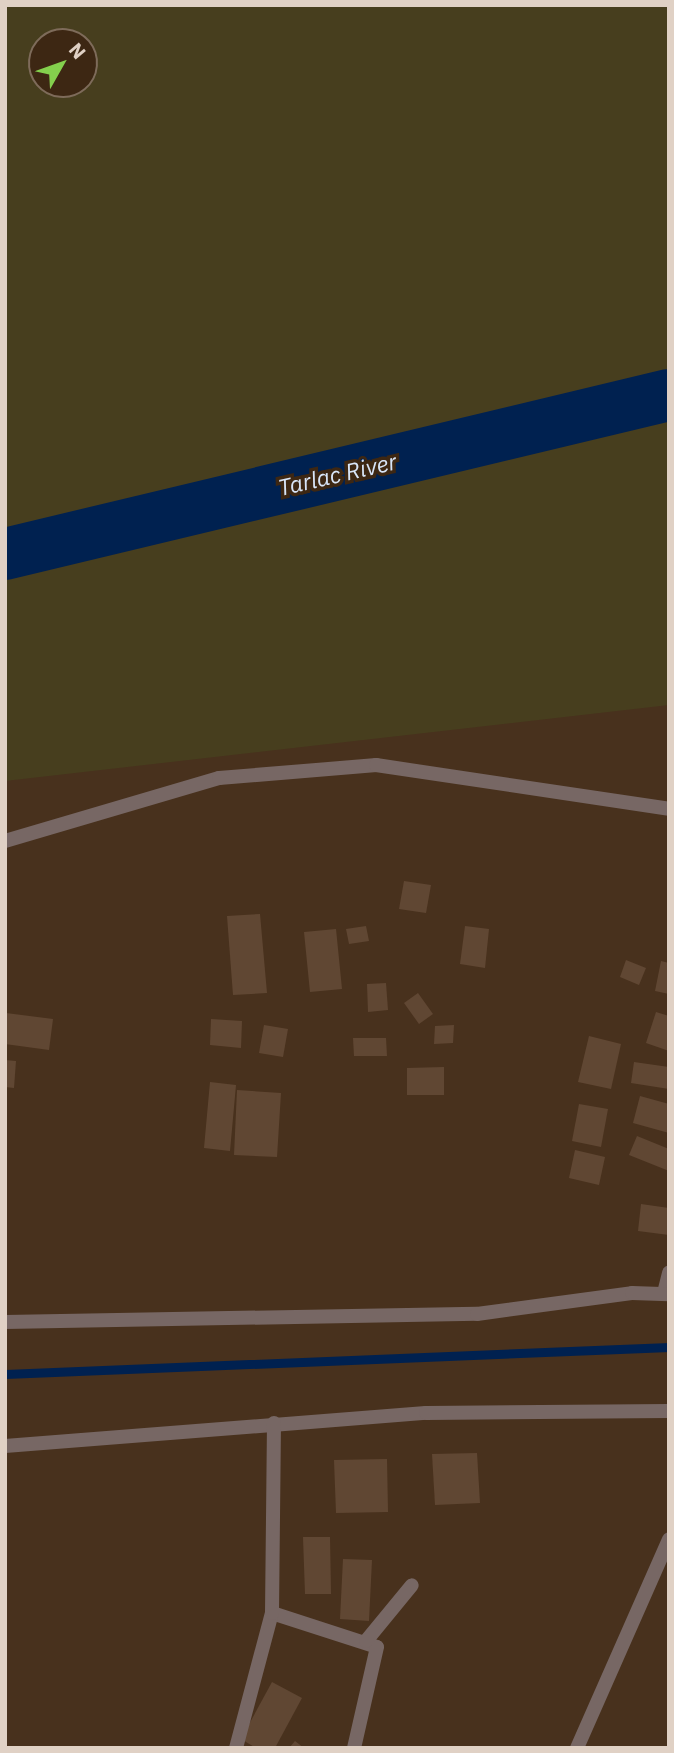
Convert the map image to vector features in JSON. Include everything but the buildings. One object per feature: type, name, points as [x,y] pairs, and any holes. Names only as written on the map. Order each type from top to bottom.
[{"type":"street","points":[[5,841],[219,778],[376,765],[669,809]]},
{"type":"street","points":[[5,1322],[477,1314],[632,1293],[667,1294],[669,1273]]},
{"type":"street","points":[[5,1446],[426,1413],[669,1410]]},
{"type":"street","points":[[236,1748],[272,1613],[274,1423]]},
{"type":"street","points":[[577,1748],[669,1539]]},
{"type":"street","points":[[366,1641],[412,1585]]},
{"type":"street","points":[[272,1613],[366,1641],[377,1647],[378,1653],[354,1748]]},
{"type":"sand","points":[[5,5],[669,5],[669,705],[5,781]]},
{"type":"waterway","name":"Tarlac River","points":[[5,554],[669,395]]},
{"type":"waterway","points":[[5,1374],[669,1347]]}]
